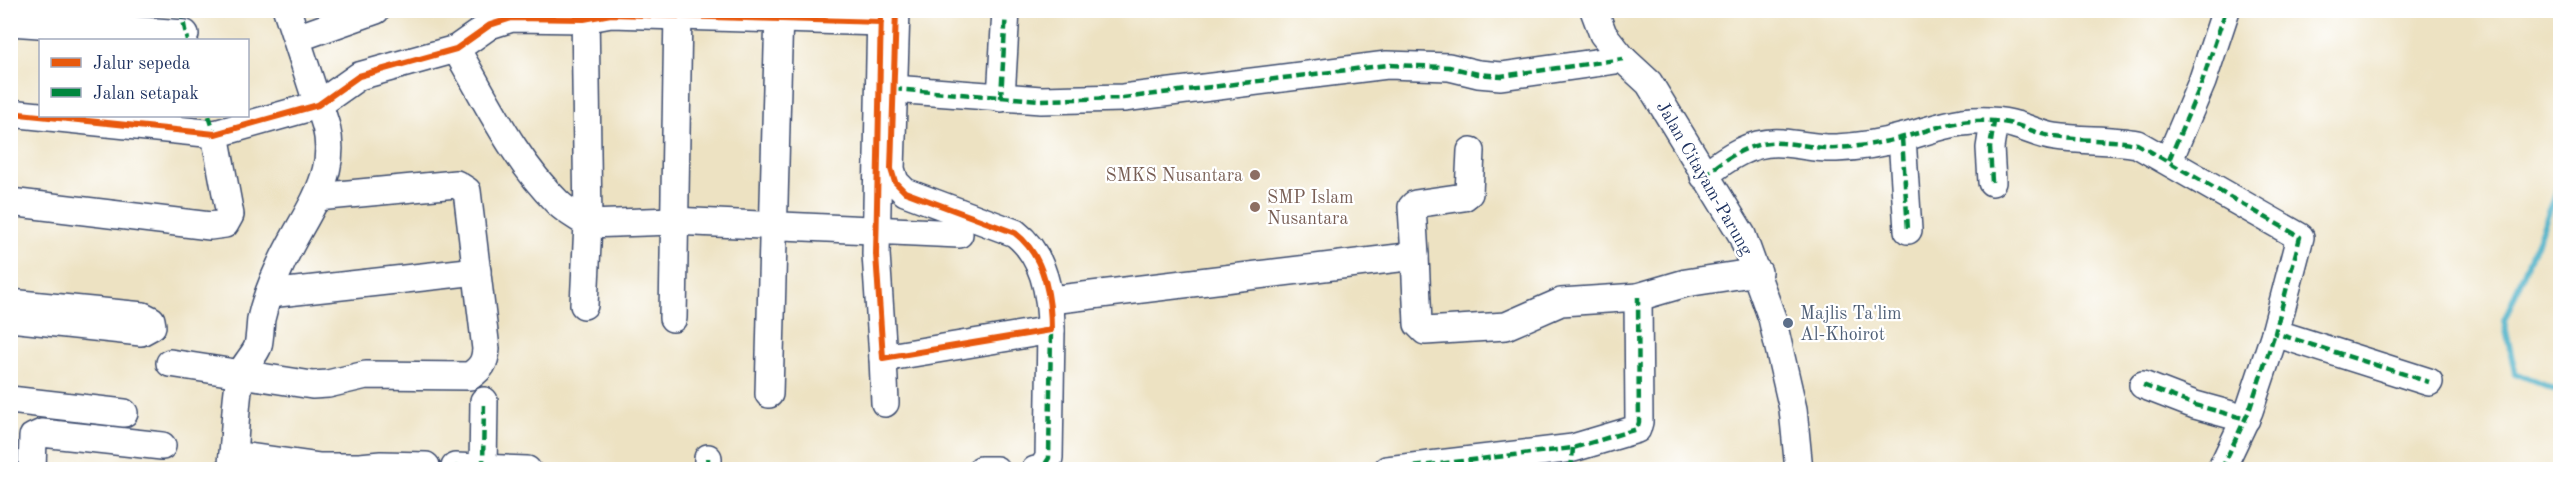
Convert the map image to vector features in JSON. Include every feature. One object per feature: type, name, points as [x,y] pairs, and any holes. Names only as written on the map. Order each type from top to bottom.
[{"type":"street","points":[[287,10],[318,105],[325,118],[329,156],[326,176],[318,197],[280,265],[268,294],[261,318],[258,347],[240,375],[232,462],[320,467],[426,466]]},
{"type":"street","points":[[297,38],[376,10]]},
{"type":"street","points":[[1001,98],[1006,10]]},
{"type":"street","name":"Jalan Citayam-Parung","points":[[1594,10],[1603,34],[1623,59],[1649,83],[1742,235],[1758,272],[1772,318],[1793,409],[1798,470]]},
{"type":"street","points":[[2169,160],[2202,82],[2226,10]]},
{"type":"street","points":[[673,318],[678,13]]},
{"type":"street","points":[[49,117],[215,134],[318,105],[359,76],[456,49],[490,25],[512,18],[678,13],[886,14]]},
{"type":"street","points":[[886,14],[893,89],[891,170],[895,182],[905,192],[918,198],[1015,233],[1027,242],[1039,261],[1051,300],[1049,458],[1042,469],[1035,470]]},
{"type":"street","points":[[885,403],[876,242],[886,14]]},
{"type":"street","points":[[584,305],[588,224],[585,15]]},
{"type":"street","points":[[769,394],[779,15]]},
{"type":"street","points":[[10,21],[185,34]]},
{"type":"street","points":[[456,49],[512,144],[546,190],[560,205],[588,224],[673,221],[773,226],[876,242],[959,234],[997,226]]},
{"type":"street","points":[[893,89],[1041,100],[1123,98],[1388,66],[1449,67],[1478,74],[1501,76],[1623,59]]},
{"type":"street","points":[[10,113],[39,116]]},
{"type":"street","points":[[1704,176],[1725,159],[1765,144],[1781,142],[1808,148],[1836,148],[1902,138],[1960,122],[2015,124],[2033,133],[2055,137],[2095,141],[2118,140],[2137,144],[2169,160],[2300,237],[2275,333],[2246,418],[2221,470]]},
{"type":"street","points":[[1992,182],[1990,148],[1994,122]]},
{"type":"street","points":[[10,202],[210,226],[225,224],[230,215],[215,134]]},
{"type":"street","points":[[1902,138],[1908,230]]},
{"type":"street","points":[[1470,151],[1469,193],[1464,197],[1415,204],[1412,207],[1418,324],[1425,331],[1506,326],[1561,302],[1638,297],[1686,283],[1758,272]]},
{"type":"street","points":[[170,363],[312,385],[328,384],[366,375],[470,376],[479,369],[485,361],[468,191],[456,184],[318,197]]},
{"type":"street","points":[[1051,300],[1415,256]]},
{"type":"street","points":[[268,294],[477,272]]},
{"type":"street","points":[[1387,470],[1572,459],[1634,431],[1639,426],[1638,297]]},
{"type":"street","points":[[10,303],[143,316],[151,320],[152,326],[141,332],[10,318]]},
{"type":"street","points":[[883,358],[1051,330]]},
{"type":"street","points":[[2275,333],[2429,382]]},
{"type":"street","points":[[2143,385],[2195,405],[2246,418]]},
{"type":"street","points":[[10,400],[124,413]]},
{"type":"street","points":[[483,468],[484,401]]},
{"type":"street","points":[[32,470],[31,442],[37,434],[162,446]]},
{"type":"street","points":[[455,467],[527,470]]},
{"type":"street","points":[[981,470],[996,470]]},
{"type":"waterway","points":[[2560,177],[2554,200],[2504,321],[2515,373],[2560,391]]},
{"type":"marked path","points":[[181,10],[187,39]]},
{"type":"marked path","points":[[1001,98],[1006,10]]},
{"type":"marked path","points":[[2169,160],[2202,82],[2226,10]]},
{"type":"marked path","points":[[893,89],[1041,100],[1123,98],[1387,65],[1449,67],[1478,74],[1501,76],[1623,59]]},
{"type":"marked path","points":[[209,117],[215,134]]},
{"type":"marked path","points":[[1704,176],[1730,157],[1760,144],[1853,147],[1888,141],[1968,121],[2003,122],[2055,137],[2137,144],[2300,237],[2275,333],[2429,382]]},
{"type":"marked path","points":[[1992,182],[1990,148],[1994,122]]},
{"type":"marked path","points":[[1902,138],[1908,230]]},
{"type":"marked path","points":[[1387,470],[1573,448],[1637,429],[1639,422],[1638,297]]},
{"type":"marked path","points":[[1035,470],[1042,469],[1049,458],[1051,330]]},
{"type":"marked path","points":[[2221,470],[2249,411],[2275,333]]},
{"type":"marked path","points":[[2143,385],[2195,405],[2246,419]]},
{"type":"marked path","points":[[483,468],[484,401]]},
{"type":"marked path","points":[[1571,470],[1573,448]]},
{"type":"marked path","points":[[708,458],[708,470]]},
{"type":"marked path","points":[[455,467],[527,470]]},
{"type":"marked path","points":[[981,470],[996,470]]},
{"type":"cycle path","points":[[881,10],[876,254],[883,358],[1051,330],[1048,290],[1040,265],[1025,242],[1015,233],[905,192],[895,182],[891,169],[896,10]]},
{"type":"cycle path","points":[[49,117],[215,134],[318,105],[359,76],[456,49],[490,25],[512,18],[584,19],[611,14],[881,22]]},
{"type":"cycle path","points":[[10,113],[39,116]]},
{"type":"place","name":"SMKS Nusantara","points":[[1255,175]]},
{"type":"place","name":"SMP Islam Nusantara","points":[[1255,207]]},
{"type":"place","name":"Majlis Ta'lim Al-Khoirot","points":[[1788,323]]}]
